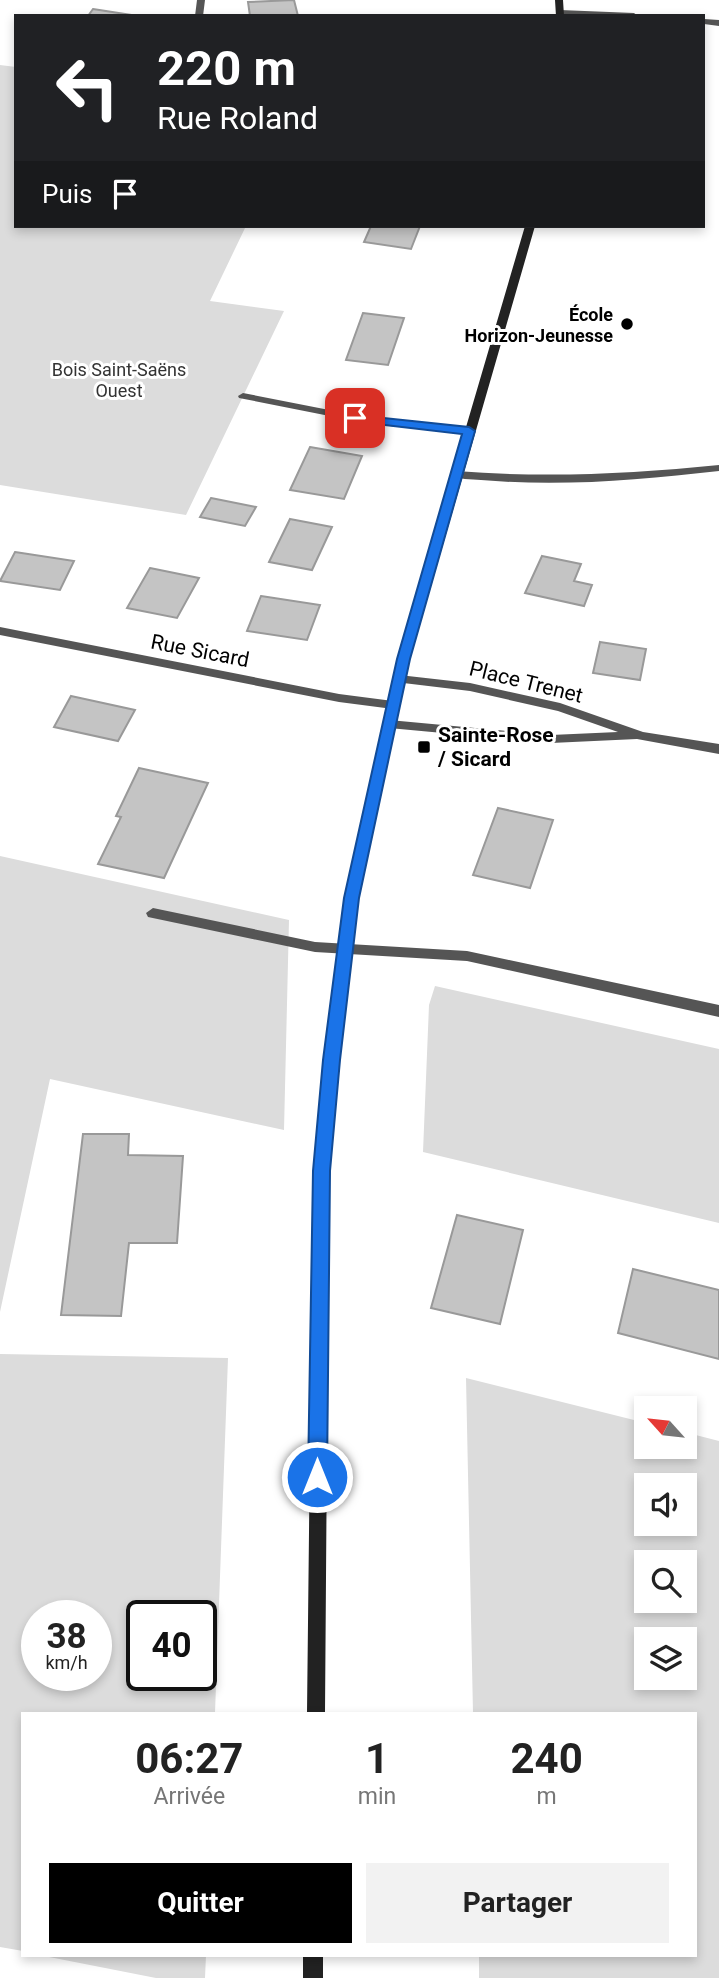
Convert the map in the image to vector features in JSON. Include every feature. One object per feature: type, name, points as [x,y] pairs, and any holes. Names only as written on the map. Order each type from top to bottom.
[{"type":"street","points":[[559,0],[560,14]]},
{"type":"street","points":[[316,1712],[321,1171],[351,898],[399,679],[456,474],[529,228]]},
{"type":"street","points":[[243,396],[370,421],[469,431]]},
{"type":"street","points":[[456,474],[558,481],[719,468]]},
{"type":"street","name":"Rue Sicard","points":[[0,631],[338,698],[393,705]]},
{"type":"street","name":"Place Trenet","points":[[399,679],[463,686],[560,707],[642,736],[719,749]]},
{"type":"street","name":"Place Trenet","points":[[389,724],[551,739],[642,736]]},
{"type":"street","points":[[152,913],[298,945],[467,956],[719,1011]]},
{"type":"street","points":[[313,1957],[313,1978]]},
{"type":"green space","name":"Bois Saint-Saëns Ouest","points":[[0,65],[14,67],[14,228],[245,228],[210,301],[284,311],[186,515],[0,485]]},
{"type":"green space","points":[[0,856],[289,920],[284,1130],[50,1079],[0,1312]]},
{"type":"green space","points":[[435,986],[719,1049],[719,1223],[423,1152],[429,1005]]},
{"type":"green space","points":[[0,1354],[228,1358],[217,1658],[217,1600],[126,1600],[126,1691],[216,1691],[215,1712],[21,1712],[21,1951],[0,1947]]},
{"type":"green space","points":[[466,1378],[634,1420],[634,1460],[696,1460],[697,1435],[719,1441],[719,1978],[479,1978],[479,1957],[697,1957],[697,1712],[473,1712]]},
{"type":"green space","points":[[49,1957],[206,1957],[205,1978],[156,1978]]},
{"type":"building","points":[[294,0],[298,14],[250,14],[248,2]]},
{"type":"building","points":[[93,9],[125,14],[89,14]]},
{"type":"building","points":[[370,228],[419,228],[411,249],[364,242]]},
{"type":"building","points":[[363,313],[404,318],[388,365],[346,360]]},
{"type":"building","points":[[310,447],[362,456],[344,499],[290,490]]},
{"type":"building","points":[[211,498],[256,507],[245,526],[200,517]]},
{"type":"building","points":[[290,519],[332,527],[312,570],[269,562]]},
{"type":"building","points":[[15,552],[74,561],[60,590],[0,581]]},
{"type":"building","points":[[542,556],[581,564],[574,581],[592,585],[584,606],[525,593]]},
{"type":"building","points":[[150,568],[199,578],[177,618],[127,608]]},
{"type":"building","points":[[261,596],[320,605],[307,640],[247,631]]},
{"type":"building","points":[[600,642],[646,649],[640,680],[593,673]]},
{"type":"building","points":[[71,696],[135,710],[118,741],[54,727]]},
{"type":"building","points":[[139,768],[208,783],[164,878],[98,864],[121,817],[116,816]]},
{"type":"building","points":[[498,808],[553,820],[530,888],[473,875]]},
{"type":"building","points":[[83,1134],[129,1134],[128,1155],[183,1156],[177,1243],[129,1243],[121,1316],[61,1315]]},
{"type":"building","points":[[457,1215],[523,1230],[500,1324],[431,1308]]},
{"type":"building","points":[[633,1269],[719,1290],[719,1359],[618,1333]]},
{"type":"place","name":"École Horizon-Jeunesse","points":[[627,324]]},
{"type":"place","name":"Sainte-Rose / Sicard","points":[[424,747]]},
{"type":"route","points":[[317,1477],[321,1171],[331,1060],[351,898],[404,659],[469,431],[355,418]]}]
